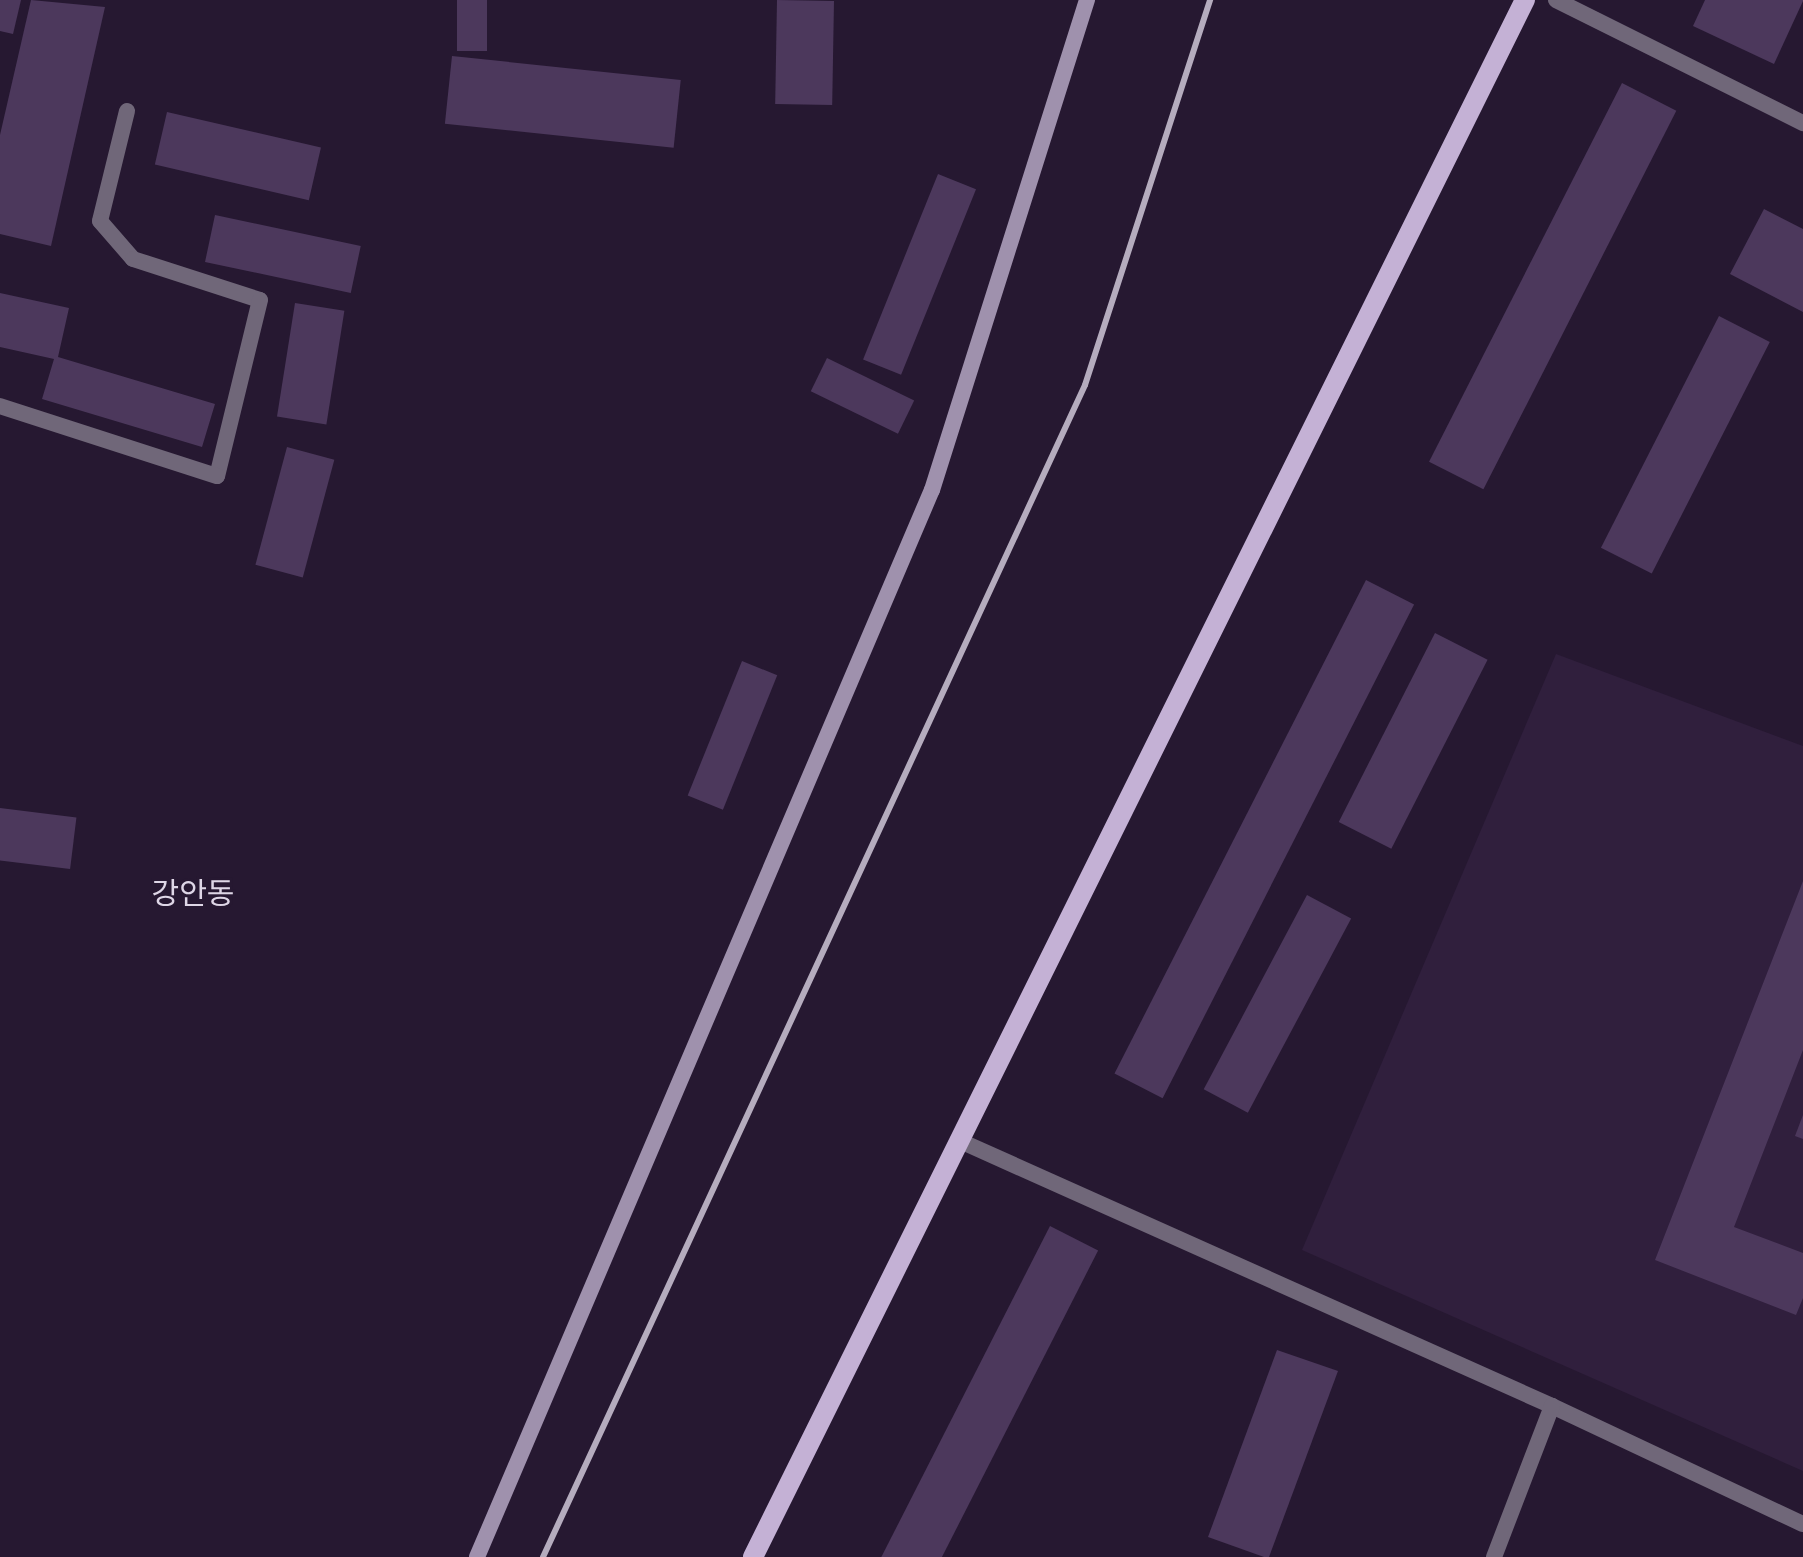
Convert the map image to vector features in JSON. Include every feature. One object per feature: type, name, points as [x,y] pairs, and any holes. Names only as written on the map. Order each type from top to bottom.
[{"type":"main road","points":[[753,1557],[1525,0]]},
{"type":"street","points":[[477,1557],[932,490],[1087,0]]},
{"type":"street","points":[[1556,0],[1803,123]]},
{"type":"street","points":[[0,406],[217,476],[260,300],[133,259],[100,221],[127,111]]},
{"type":"street","points":[[958,1140],[1552,1406],[1803,1524]]},
{"type":"street","points":[[1494,1557],[1552,1406]]},
{"type":"shaded area","points":[[1556,654],[1803,746],[1803,1471],[1302,1250]]},
{"type":"building","points":[[0,0],[21,0],[13,34],[0,31]]},
{"type":"building","points":[[31,0],[105,7],[51,246],[0,234],[0,135]]},
{"type":"building","points":[[457,0],[487,0],[487,51],[457,51]]},
{"type":"building","points":[[777,0],[834,1],[832,105],[775,104]]},
{"type":"building","points":[[1705,0],[1803,1],[1774,64],[1693,26]]},
{"type":"building","points":[[452,56],[681,80],[674,148],[445,124]]},
{"type":"building","points":[[1622,83],[1676,111],[1483,489],[1429,462]]},
{"type":"building","points":[[167,112],[321,148],[309,200],[155,165]]},
{"type":"building","points":[[938,174],[976,189],[901,375],[863,359]]},
{"type":"building","points":[[1764,209],[1803,229],[1803,312],[1730,274]]},
{"type":"building","points":[[215,215],[361,246],[351,293],[205,262]]},
{"type":"building","points":[[0,293],[69,308],[58,357],[215,404],[202,447],[42,399],[54,359],[0,347]]},
{"type":"building","points":[[295,303],[344,311],[326,424],[277,417]]},
{"type":"building","points":[[1719,316],[1770,342],[1652,574],[1601,548]]},
{"type":"building","points":[[827,358],[914,401],[898,434],[811,391]]},
{"type":"building","points":[[287,447],[334,460],[303,578],[255,565]]},
{"type":"building","points":[[1366,580],[1414,605],[1163,1098],[1114,1074]]},
{"type":"building","points":[[1435,633],[1488,660],[1391,849],[1339,822]]},
{"type":"building","points":[[742,661],[777,675],[723,810],[688,795]]},
{"type":"building","points":[[0,808],[76,817],[70,869],[0,860]]},
{"type":"building","points":[[1803,881],[1803,1050],[1734,1227],[1803,1253],[1803,1298],[1796,1315],[1655,1260]]},
{"type":"building","points":[[1307,895],[1351,918],[1248,1113],[1204,1089]]},
{"type":"building","points":[[1803,1115],[1803,1139],[1795,1136]]},
{"type":"building","points":[[1050,1226],[1098,1251],[942,1557],[881,1557]]},
{"type":"building","points":[[1277,1350],[1338,1371],[1269,1557],[1264,1557],[1208,1537]]},
{"type":"railway","points":[[543,1557],[1085,385],[1210,0]]},
{"type":"district","name":"강안동","points":[[193,893]]}]
